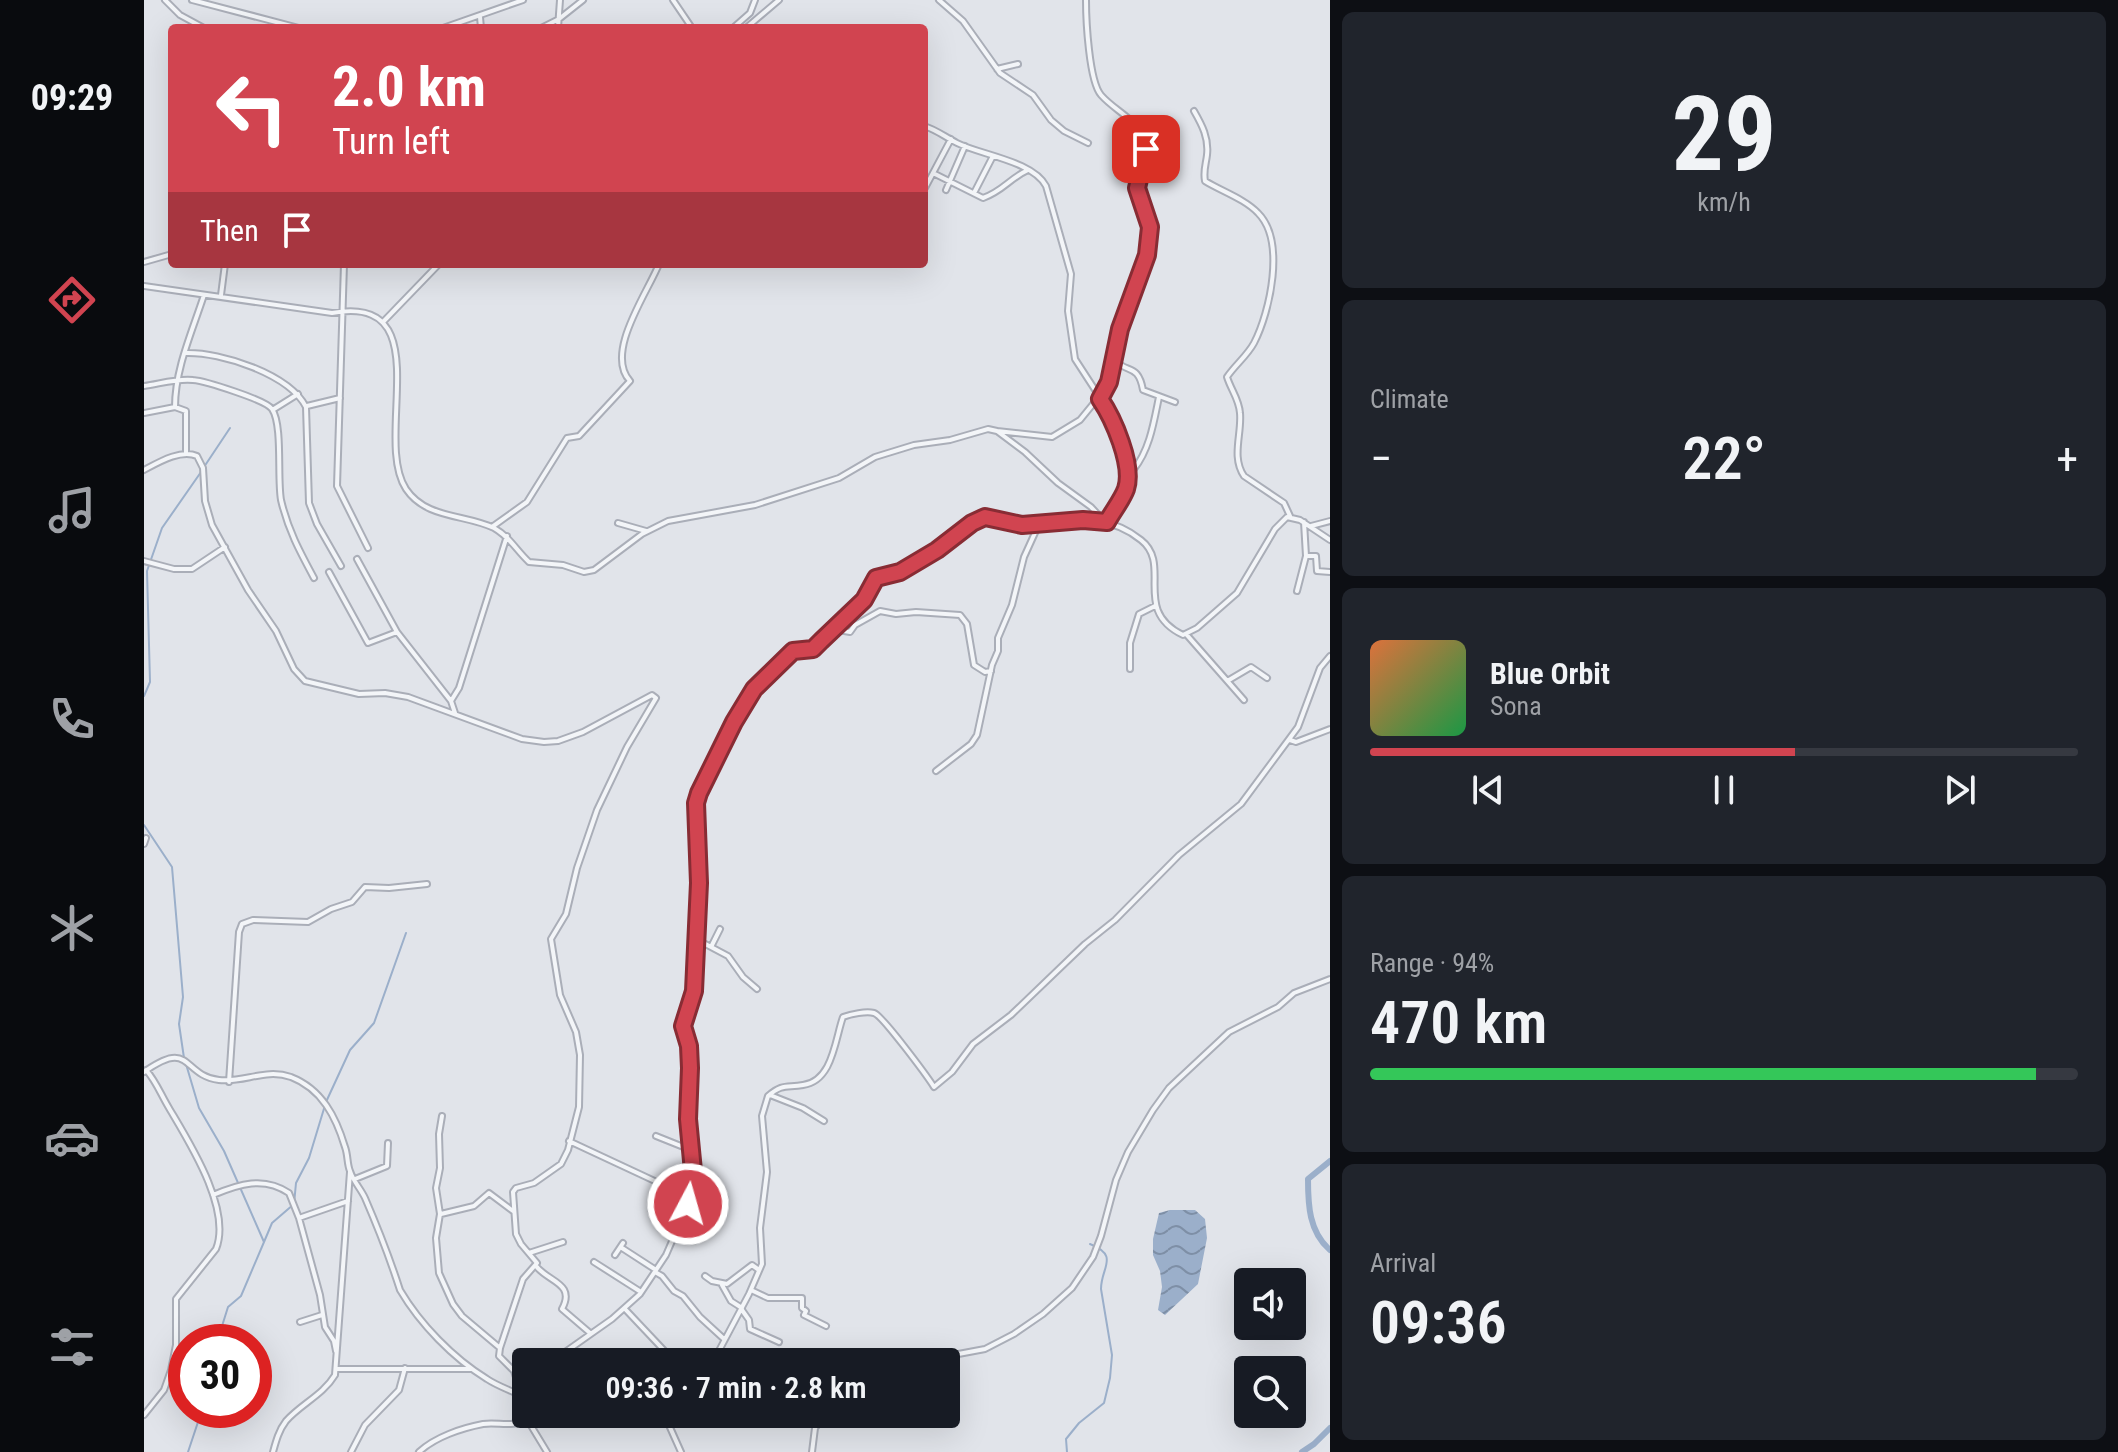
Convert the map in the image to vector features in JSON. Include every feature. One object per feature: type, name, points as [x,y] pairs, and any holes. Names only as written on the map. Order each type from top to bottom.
[{"type":"street","points":[[165,0],[180,15],[197,24]]},
{"type":"street","points":[[192,0],[284,24]]},
{"type":"street","points":[[464,24],[523,0]]},
{"type":"street","points":[[558,24],[560,0]]},
{"type":"street","points":[[549,24],[583,0]]},
{"type":"street","points":[[673,0],[689,24]]},
{"type":"street","points":[[738,24],[750,13],[755,0]]},
{"type":"street","points":[[751,24],[779,0]]},
{"type":"street","points":[[939,0],[963,21],[997,69],[1033,95],[1058,127],[1088,143]]},
{"type":"street","points":[[144,286],[332,313],[366,311],[383,322],[395,343],[396,464],[407,490],[422,505],[438,513],[492,527],[507,536],[529,562],[563,565],[584,572],[594,570],[646,531],[675,519],[772,500],[839,478],[875,457],[914,445],[950,440],[983,430],[1052,437],[1080,420],[1109,382],[1120,329],[1147,255],[1150,227],[1137,188],[1146,149],[1137,125],[1104,98],[1096,87],[1087,38],[1086,0]]},
{"type":"street","points":[[480,17],[481,24]]},
{"type":"street","points":[[997,69],[1018,64]]},
{"type":"street","points":[[1194,111],[1205,131],[1205,181],[1256,209],[1265,221],[1273,247],[1269,305],[1261,329],[1252,346],[1227,377],[1238,398],[1240,428],[1236,445],[1240,471],[1284,503],[1290,516],[1330,540]]},
{"type":"street","points":[[928,127],[965,146],[1028,170],[1043,180],[1071,274],[1068,311],[1075,359],[1112,416],[1127,469],[1127,486],[1105,521]]},
{"type":"street","points":[[928,182],[951,139]]},
{"type":"street","points":[[946,190],[965,146]]},
{"type":"street","points":[[974,194],[993,156]]},
{"type":"street","points":[[933,173],[983,198],[1002,191],[1017,175],[1028,170]]},
{"type":"street","points":[[144,262],[168,255]]},
{"type":"street","points":[[221,295],[224,268]]},
{"type":"street","points":[[344,268],[337,486],[368,548]]},
{"type":"street","points":[[383,322],[435,268]]},
{"type":"street","points":[[492,527],[527,502],[567,438],[579,436],[630,381],[622,368],[625,342],[634,315],[657,268]]},
{"type":"street","points":[[175,407],[177,382],[204,295]]},
{"type":"street","points":[[186,353],[203,352],[239,363],[288,385],[298,394],[306,407],[309,503],[341,566]]},
{"type":"street","points":[[1115,360],[1119,365],[1135,370],[1141,378],[1143,390],[1175,402]]},
{"type":"street","points":[[144,386],[198,381],[262,401],[273,410],[278,428],[279,483],[285,518],[314,578]]},
{"type":"street","points":[[273,410],[298,394]]},
{"type":"street","points":[[1127,469],[1134,469],[1140,462],[1153,429],[1159,397]]},
{"type":"street","points":[[306,407],[340,398]]},
{"type":"street","points":[[144,413],[175,407],[186,411],[186,454]]},
{"type":"street","points":[[997,431],[1105,521],[1140,539],[1155,564],[1152,592],[1155,606],[1178,633],[1186,634],[1197,628],[1237,593],[1275,529],[1290,516]]},
{"type":"street","points":[[144,470],[159,461],[192,453],[201,462],[208,513],[243,582],[276,631],[294,669],[305,681],[359,694],[385,693],[408,697],[528,741],[551,742],[601,724],[632,708],[645,697],[652,695],[656,698],[627,747],[597,810],[574,875],[566,914],[551,939],[560,995],[576,1032],[581,1070],[579,1107],[568,1150],[561,1164],[534,1183],[514,1190],[516,1234],[536,1261],[536,1266],[564,1288],[562,1309],[590,1333]]},
{"type":"street","points":[[570,1348],[641,1292],[672,1243],[689,1197],[690,1068],[689,1046],[683,1026],[694,991],[699,883],[696,803],[734,722],[754,689],[793,651],[813,649],[864,600],[876,578],[891,576],[909,567],[980,519],[985,517],[1022,525],[1105,521]]},
{"type":"street","points":[[1311,526],[1330,521]]},
{"type":"street","points":[[1297,591],[1306,556],[1304,522]]},
{"type":"street","points":[[618,523],[646,531]]},
{"type":"street","points":[[936,771],[971,744],[977,735],[1001,631],[1012,605],[1024,557],[1039,524]]},
{"type":"street","points":[[451,701],[459,688],[507,536]]},
{"type":"street","points":[[144,561],[174,569],[192,569],[225,547]]},
{"type":"street","points":[[1306,556],[1316,556],[1317,571],[1330,572]]},
{"type":"street","points":[[357,559],[397,632],[451,701],[455,713]]},
{"type":"street","points":[[329,572],[369,643],[397,632]]},
{"type":"street","points":[[1130,669],[1130,643],[1139,614],[1155,606]]},
{"type":"street","points":[[833,629],[850,632],[855,625],[880,611],[960,615],[967,624],[972,661],[985,672],[991,671]]},
{"type":"street","points":[[1186,634],[1244,700]]},
{"type":"street","points":[[720,1348],[760,1272],[760,1228],[767,1172],[762,1116],[770,1095],[788,1084],[803,1086],[819,1078],[828,1065],[843,1017],[872,1012],[882,1018],[904,1049],[917,1060],[934,1087],[952,1072],[973,1044],[1011,1015],[1085,944],[1115,920],[1179,855],[1241,804],[1298,727],[1320,668],[1330,656]]},
{"type":"street","points":[[1229,680],[1251,667],[1267,678]]},
{"type":"street","points":[[1290,740],[1296,742],[1330,729]]},
{"type":"street","points":[[229,1082],[242,924],[253,920],[308,922],[352,902],[365,887],[427,884]]},
{"type":"street","points":[[711,947],[720,929]]},
{"type":"street","points":[[696,939],[728,956],[743,977],[757,989]]},
{"type":"street","points":[[960,1354],[985,1349],[1014,1334],[1072,1288],[1093,1257],[1116,1180],[1128,1152],[1169,1088],[1229,1032],[1278,1007],[1294,993],[1330,979]]},
{"type":"street","points":[[144,1415],[164,1390],[171,1370],[176,1345],[176,1299],[216,1249],[219,1240],[213,1195],[191,1142],[152,1077],[145,1071],[166,1059],[184,1058],[204,1076],[229,1082],[253,1075],[290,1077],[311,1088],[326,1102],[346,1151],[350,1171],[337,1367],[332,1380],[319,1394],[287,1420],[273,1452]]},
{"type":"street","points":[[152,1067],[152,1077]]},
{"type":"street","points":[[770,1095],[803,1108],[824,1121]]},
{"type":"street","points":[[442,1116],[436,1188],[440,1214],[436,1260],[442,1283],[462,1316],[500,1348]]},
{"type":"street","points":[[656,1136],[691,1150]]},
{"type":"street","points":[[569,1141],[689,1197]]},
{"type":"street","points":[[355,1180],[387,1166],[388,1143]]},
{"type":"street","points":[[350,1171],[364,1196],[400,1290],[408,1303],[472,1369],[512,1392]]},
{"type":"street","points":[[691,1188],[701,1180]]},
{"type":"street","points":[[213,1195],[239,1183],[268,1184],[289,1193],[320,1295],[325,1327],[334,1341],[337,1367]]},
{"type":"street","points":[[440,1214],[474,1206],[489,1193],[513,1211]]},
{"type":"street","points":[[299,1218],[348,1201]]},
{"type":"street","points":[[529,1253],[563,1242]]},
{"type":"street","points":[[615,1255],[623,1245],[662,1276],[724,1339]]},
{"type":"street","points":[[594,1262],[641,1292]]},
{"type":"street","points":[[705,1276],[722,1284],[732,1282],[752,1265],[760,1272]]},
{"type":"street","points":[[512,1369],[499,1356],[500,1348],[523,1279],[536,1266]]},
{"type":"street","points":[[722,1284],[731,1301],[742,1309],[749,1320],[750,1329],[779,1342]]},
{"type":"street","points":[[751,1290],[768,1298],[802,1298],[802,1308],[806,1311],[804,1315],[826,1326]]},
{"type":"street","points":[[624,1308],[662,1348]]},
{"type":"street","points":[[300,1322],[322,1315]]},
{"type":"street","points":[[337,1367],[472,1369]]},
{"type":"street","points":[[351,1452],[365,1425],[399,1390],[405,1368]]},
{"type":"street","points":[[419,1452],[445,1436],[476,1426],[512,1426]]},
{"type":"street","points":[[532,1428],[547,1452]]},
{"type":"street","points":[[670,1428],[681,1452]]},
{"type":"street","points":[[812,1452],[815,1428]]},
{"type":"water","points":[[1195,1210],[1205,1219],[1207,1238],[1198,1284],[1165,1315],[1158,1310],[1162,1287],[1160,1271],[1153,1255],[1153,1239],[1159,1213]]},
{"type":"waterway","points":[[204,467],[230,428]]},
{"type":"waterway","points":[[144,696],[150,682],[147,571],[162,528],[201,472]]},
{"type":"waterway","points":[[144,825],[172,867],[183,997],[179,1024],[184,1058]]},
{"type":"waterway","points":[[264,1242],[272,1223],[294,1204],[296,1183],[309,1158],[326,1102],[350,1050],[374,1023],[406,933]]},
{"type":"waterway","points":[[186,1064],[199,1108],[224,1151],[264,1242],[241,1296],[228,1307],[223,1324]]},
{"type":"waterway","points":[[1330,1161],[1308,1179],[1309,1208],[1314,1226],[1330,1250]]},
{"type":"waterway","points":[[1067,1452],[1066,1439],[1079,1423],[1104,1403],[1110,1378],[1112,1355],[1101,1289],[1107,1258],[1099,1248],[1090,1244]]},
{"type":"waterway","points":[[188,1452],[196,1428]]},
{"type":"waterway","points":[[1302,1452],[1330,1428]]},
{"type":"route","points":[[688,1204],[693,1171],[688,1119],[689,1046],[683,1026],[694,991],[699,883],[696,803],[699,793],[754,689],[793,651],[813,649],[864,600],[876,578],[900,572],[985,517],[1022,525],[1083,520],[1107,522],[1127,486],[1127,469],[1112,416],[1100,399],[1109,382],[1117,337],[1147,255],[1150,227],[1137,196],[1146,149]]}]
